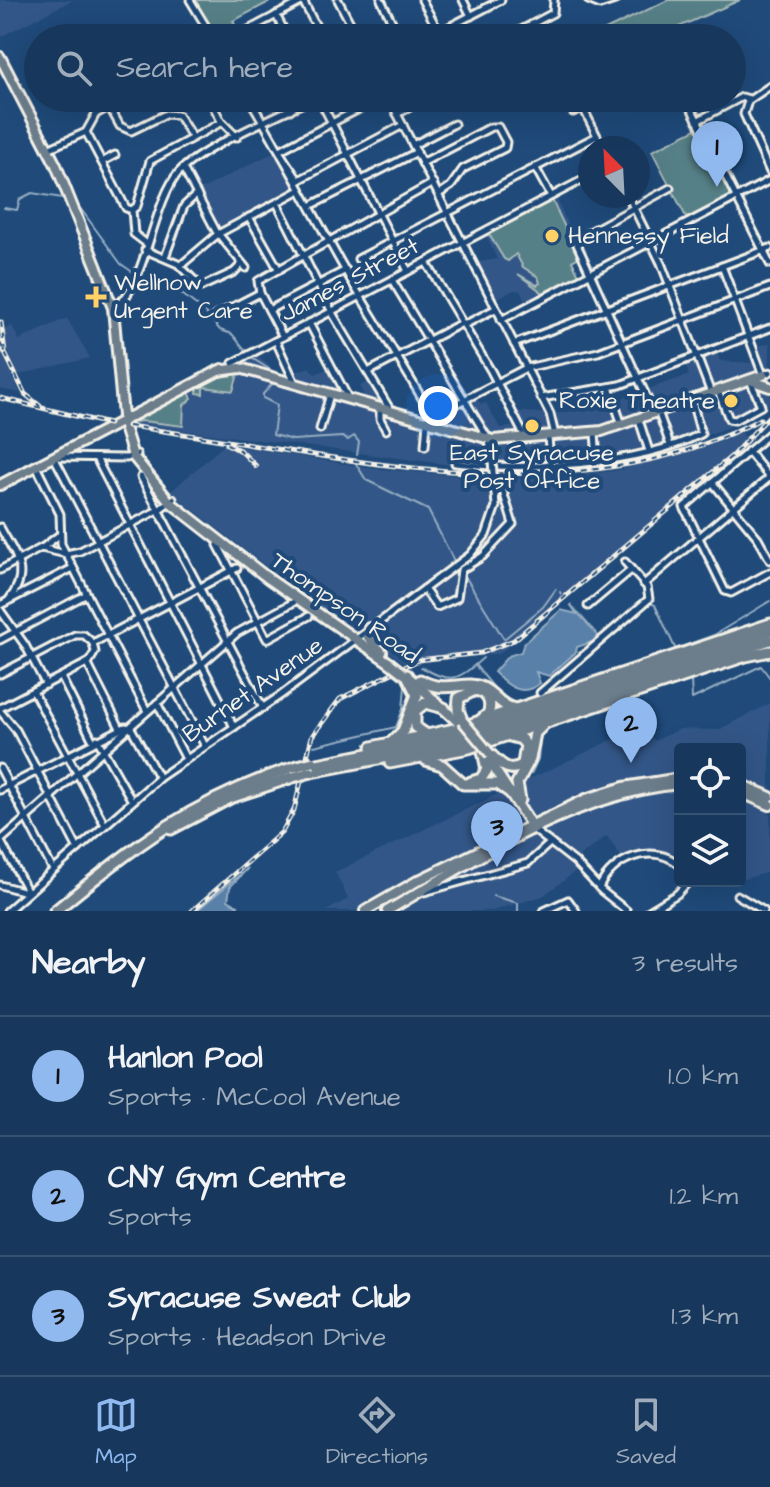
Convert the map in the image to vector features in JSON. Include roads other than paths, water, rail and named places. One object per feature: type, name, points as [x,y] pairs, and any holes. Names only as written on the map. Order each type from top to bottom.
[{"type":"highway","points":[[372,747],[443,733],[770,624]]},
{"type":"highway","points":[[312,766],[463,735],[770,631]]},
{"type":"highway","points":[[360,764],[466,742],[770,640]]},
{"type":"highway","points":[[594,683],[716,650]]},
{"type":"highway","points":[[312,766],[418,760],[463,750],[746,656],[770,651]]},
{"type":"highway","points":[[615,699],[685,668]]},
{"type":"highway","points":[[64,911],[172,828],[230,798],[294,771],[393,741],[403,731],[417,695],[407,674]]},
{"type":"highway","points":[[420,680],[440,689],[477,686],[507,707],[526,707]]},
{"type":"highway","points":[[460,721],[459,698],[475,690],[486,694],[490,706],[486,718],[478,722]]},
{"type":"highway","points":[[443,733],[424,734],[416,729],[413,718],[417,707],[425,703],[444,708]]},
{"type":"highway","points":[[519,804],[517,783],[530,759],[535,733],[554,719]]},
{"type":"highway","points":[[485,752],[511,769],[519,767],[526,758],[526,745],[521,739],[499,738]]},
{"type":"highway","points":[[463,750],[454,767],[460,778],[469,782],[481,779],[487,770],[485,752]]},
{"type":"highway","points":[[418,760],[442,765],[466,785],[498,784],[511,793]]},
{"type":"highway","points":[[52,911],[144,840],[188,811],[272,774],[294,771]]},
{"type":"main road","name":"Thompson Road","points":[[0,57],[24,104]]},
{"type":"main road","name":"Thompson Road","points":[[28,112],[47,149],[113,308],[123,421],[135,455],[171,500],[392,662],[460,721]]},
{"type":"main road","points":[[0,485],[218,371],[236,365],[489,440],[595,433],[623,426],[766,374],[769,385],[750,380]]},
{"type":"main road","points":[[369,628],[368,637],[382,652]]},
{"type":"main road","name":"Thompson Road","points":[[357,638],[382,652],[392,662]]},
{"type":"main road","name":"Thompson Road","points":[[407,674],[420,680],[460,721],[485,752],[532,827]]},
{"type":"main road","name":"Thompson Road","points":[[485,752],[519,804]]},
{"type":"main road","points":[[387,911],[532,827],[601,793],[674,779]]},
{"type":"main road","points":[[365,911],[515,833],[608,797],[674,785]]},
{"type":"main road","points":[[746,790],[770,797]]},
{"type":"main road","points":[[746,791],[770,805]]},
{"type":"main road","points":[[515,833],[520,825],[519,804]]},
{"type":"main road","points":[[452,874],[456,884]]},
{"type":"main road","points":[[372,911],[396,893]]},
{"type":"street","points":[[190,0],[205,24]]},
{"type":"street","points":[[259,24],[304,0],[315,24]]},
{"type":"street","points":[[338,0],[351,24]]},
{"type":"street","points":[[381,0],[393,24]]},
{"type":"street","points":[[422,0],[435,24]]},
{"type":"street","points":[[463,0],[471,16]]},
{"type":"street","points":[[455,24],[501,0]]},
{"type":"street","points":[[532,24],[553,13],[554,0]]},
{"type":"street","points":[[588,0],[600,5],[615,0]]},
{"type":"street","points":[[276,15],[281,24]]},
{"type":"street","points":[[746,104],[749,99],[770,86]]},
{"type":"street","points":[[47,149],[86,132],[99,112]]},
{"type":"street","points":[[113,112],[126,130],[138,129],[174,113],[182,118],[192,137]]},
{"type":"street","points":[[217,112],[237,137]]},
{"type":"street","points":[[257,112],[397,357],[428,420],[425,446]]},
{"type":"street","points":[[113,308],[126,298],[167,189],[183,168],[286,112]]},
{"type":"street","points":[[326,112],[408,271]]},
{"type":"street","points":[[281,153],[353,112]]},
{"type":"street","points":[[401,112],[397,114],[541,398],[552,436],[550,464]]},
{"type":"street","points":[[585,112],[597,136]]},
{"type":"street","points":[[693,112],[736,197],[767,249],[770,264]]},
{"type":"street","points":[[697,121],[714,112]]},
{"type":"street","points":[[744,112],[744,120],[770,172]]},
{"type":"street","points":[[132,210],[137,206],[150,161],[222,122]]},
{"type":"street","points":[[413,145],[454,124]]},
{"type":"street","points":[[180,266],[218,234],[277,203],[348,153],[403,125]]},
{"type":"street","points":[[422,163],[497,127],[506,145],[458,172],[451,186],[439,194]]},
{"type":"street","points":[[86,132],[126,208],[132,210]]},
{"type":"street","points":[[358,259],[578,146]]},
{"type":"street","points":[[312,205],[417,152]]},
{"type":"street","points":[[535,167],[551,196]]},
{"type":"street","points":[[132,210],[134,234],[146,247],[180,266],[202,287],[244,266],[218,234],[183,168]]},
{"type":"street","points":[[501,320],[770,180]]},
{"type":"street","name":"James Street","points":[[236,365],[309,323],[578,182]]},
{"type":"street","points":[[283,337],[257,283],[332,243],[378,211],[433,183]]},
{"type":"street","points":[[650,199],[670,188]]},
{"type":"street","points":[[165,257],[184,206],[197,194]]},
{"type":"street","points":[[277,203],[332,312],[391,411]]},
{"type":"street","points":[[670,445],[576,239],[634,208],[651,241],[697,355],[730,421],[761,406],[750,380]]},
{"type":"street","points":[[249,217],[279,270]]},
{"type":"street","points":[[514,344],[767,249]]},
{"type":"street","points":[[426,262],[497,382],[525,438]]},
{"type":"street","points":[[722,266],[766,374]]},
{"type":"street","points":[[269,310],[346,270]]},
{"type":"street","points":[[392,280],[489,440]]},
{"type":"street","points":[[428,420],[526,368],[593,354],[770,287]]},
{"type":"street","points":[[215,316],[260,293]]},
{"type":"street","points":[[368,372],[495,309]]},
{"type":"street","points":[[309,323],[348,399]]},
{"type":"street","points":[[541,398],[609,387],[770,328]]},
{"type":"street","points":[[276,341],[295,384]]},
{"type":"street","points":[[609,387],[623,426]]},
{"type":"street","points":[[320,429],[330,394]]},
{"type":"street","points":[[455,463],[482,466],[550,464],[649,451],[699,436],[702,430],[692,401]]},
{"type":"street","points":[[380,408],[380,419],[386,430]]},
{"type":"street","points":[[639,420],[649,451]]},
{"type":"street","points":[[595,433],[597,460]]},
{"type":"street","points":[[770,433],[684,508],[727,593],[770,572]]},
{"type":"street","name":"Burnet Avenue","points":[[7,911],[159,778],[263,708],[477,547],[489,529],[496,506],[489,440]]},
{"type":"street","points":[[644,584],[770,477],[748,451]]},
{"type":"street","points":[[135,455],[54,457],[205,746]]},
{"type":"street","points":[[96,458],[234,727]]},
{"type":"street","points":[[36,466],[60,514],[58,536],[66,554],[147,711]]},
{"type":"street","points":[[141,477],[263,708]]},
{"type":"street","points":[[424,589],[441,608],[460,594],[458,577],[461,570],[483,556],[513,524],[502,488],[506,479]]},
{"type":"street","points":[[712,482],[758,538],[770,560]]},
{"type":"street","points":[[41,548],[66,554],[99,541],[171,500]]},
{"type":"street","points":[[1,530],[18,560],[22,575],[19,591]]},
{"type":"street","points":[[0,570],[58,536]]},
{"type":"street","points":[[218,545],[234,569],[267,639],[309,616]]},
{"type":"street","points":[[540,693],[650,596],[625,562]]},
{"type":"street","points":[[46,685],[0,608],[19,591],[73,568]]},
{"type":"street","points":[[93,643],[234,569]]},
{"type":"street","points":[[588,606],[631,570]]},
{"type":"street","points":[[0,640],[87,594]]},
{"type":"street","points":[[28,892],[0,841],[229,640],[258,620],[294,602]]},
{"type":"street","points":[[0,674],[75,635],[84,635],[93,643],[94,655],[87,663],[0,710],[16,730],[78,849]]},
{"type":"street","points":[[87,663],[120,728]]},
{"type":"street","points":[[61,677],[132,801]]},
{"type":"street","points":[[33,691],[105,825]]},
{"type":"street","points":[[157,703],[186,759]]},
{"type":"street","points":[[0,790],[95,740],[129,727]]},
{"type":"street","points":[[129,727],[159,778]]},
{"type":"street","points":[[0,768],[53,870]]},
{"type":"street","name":"Thompson Road","points":[[532,827],[627,911]]},
{"type":"street","points":[[416,894],[528,863],[550,843]]},
{"type":"street","points":[[598,888],[607,870],[640,854],[654,854],[674,862]]},
{"type":"street","points":[[0,885],[28,892]]},
{"type":"street","points":[[649,911],[683,887]]},
{"type":"street","points":[[737,895],[764,911]]},
{"type":"street","points":[[544,911],[570,901],[576,911]]},
{"type":"waterway","points":[[4,208],[17,210],[20,199],[32,193],[62,198]]},
{"type":"waterway","points":[[75,201],[121,264],[134,273]]},
{"type":"waterway","points":[[138,274],[170,292],[178,291],[204,311],[220,330],[232,334],[247,352]]},
{"type":"waterway","points":[[250,357],[277,374]]},
{"type":"waterway","points":[[275,381],[263,394],[263,398],[277,405],[273,435],[293,440],[342,437],[348,440],[354,436],[359,442],[357,455]]},
{"type":"waterway","points":[[355,462],[366,480],[428,510],[454,561]]},
{"type":"waterway","points":[[463,573],[504,639],[543,607],[556,589]]},
{"type":"waterway","points":[[675,649],[714,635],[770,601]]},
{"type":"waterway","points":[[650,603],[655,605],[676,650]]},
{"type":"waterway","points":[[601,641],[646,605]]},
{"type":"waterway","points":[[421,667],[453,678],[483,658]]},
{"type":"waterway","points":[[475,665],[505,701]]},
{"type":"waterway","points":[[691,680],[692,699],[761,666],[770,678]]},
{"type":"waterway","points":[[314,746],[396,727],[403,709],[405,686]]},
{"type":"waterway","points":[[510,703],[530,699]]},
{"type":"waterway","points":[[531,774],[538,759],[541,733]]},
{"type":"waterway","points":[[493,896],[518,903],[518,911]]},
{"type":"railway","points":[[1,322],[5,352]]},
{"type":"railway","points":[[0,343],[25,394],[40,406]]},
{"type":"railway","points":[[0,398],[109,424]]},
{"type":"railway","points":[[192,911],[282,832],[294,810],[312,736],[340,699],[418,660],[481,653],[514,640],[732,456],[770,415]]},
{"type":"railway","points":[[128,426],[366,462],[448,471],[530,473],[610,467],[687,450],[760,419]]},
{"type":"railway","points":[[227,444],[241,451],[256,466]]},
{"type":"place","name":"Hanlon Pool","points":[[717,187]]},
{"type":"place","name":"Hennessy Field","points":[[552,236]]},
{"type":"place","name":"Wellnow Urgent Care","points":[[96,297]]},
{"type":"place","name":"Roxie Theatre","points":[[731,401]]},
{"type":"place","name":"East Syracuse Post Office","points":[[532,426]]},
{"type":"place","name":"CNY Gym Centre","points":[[631,763]]},
{"type":"place","name":"Syracuse Sweat Club","points":[[497,867]]}]
